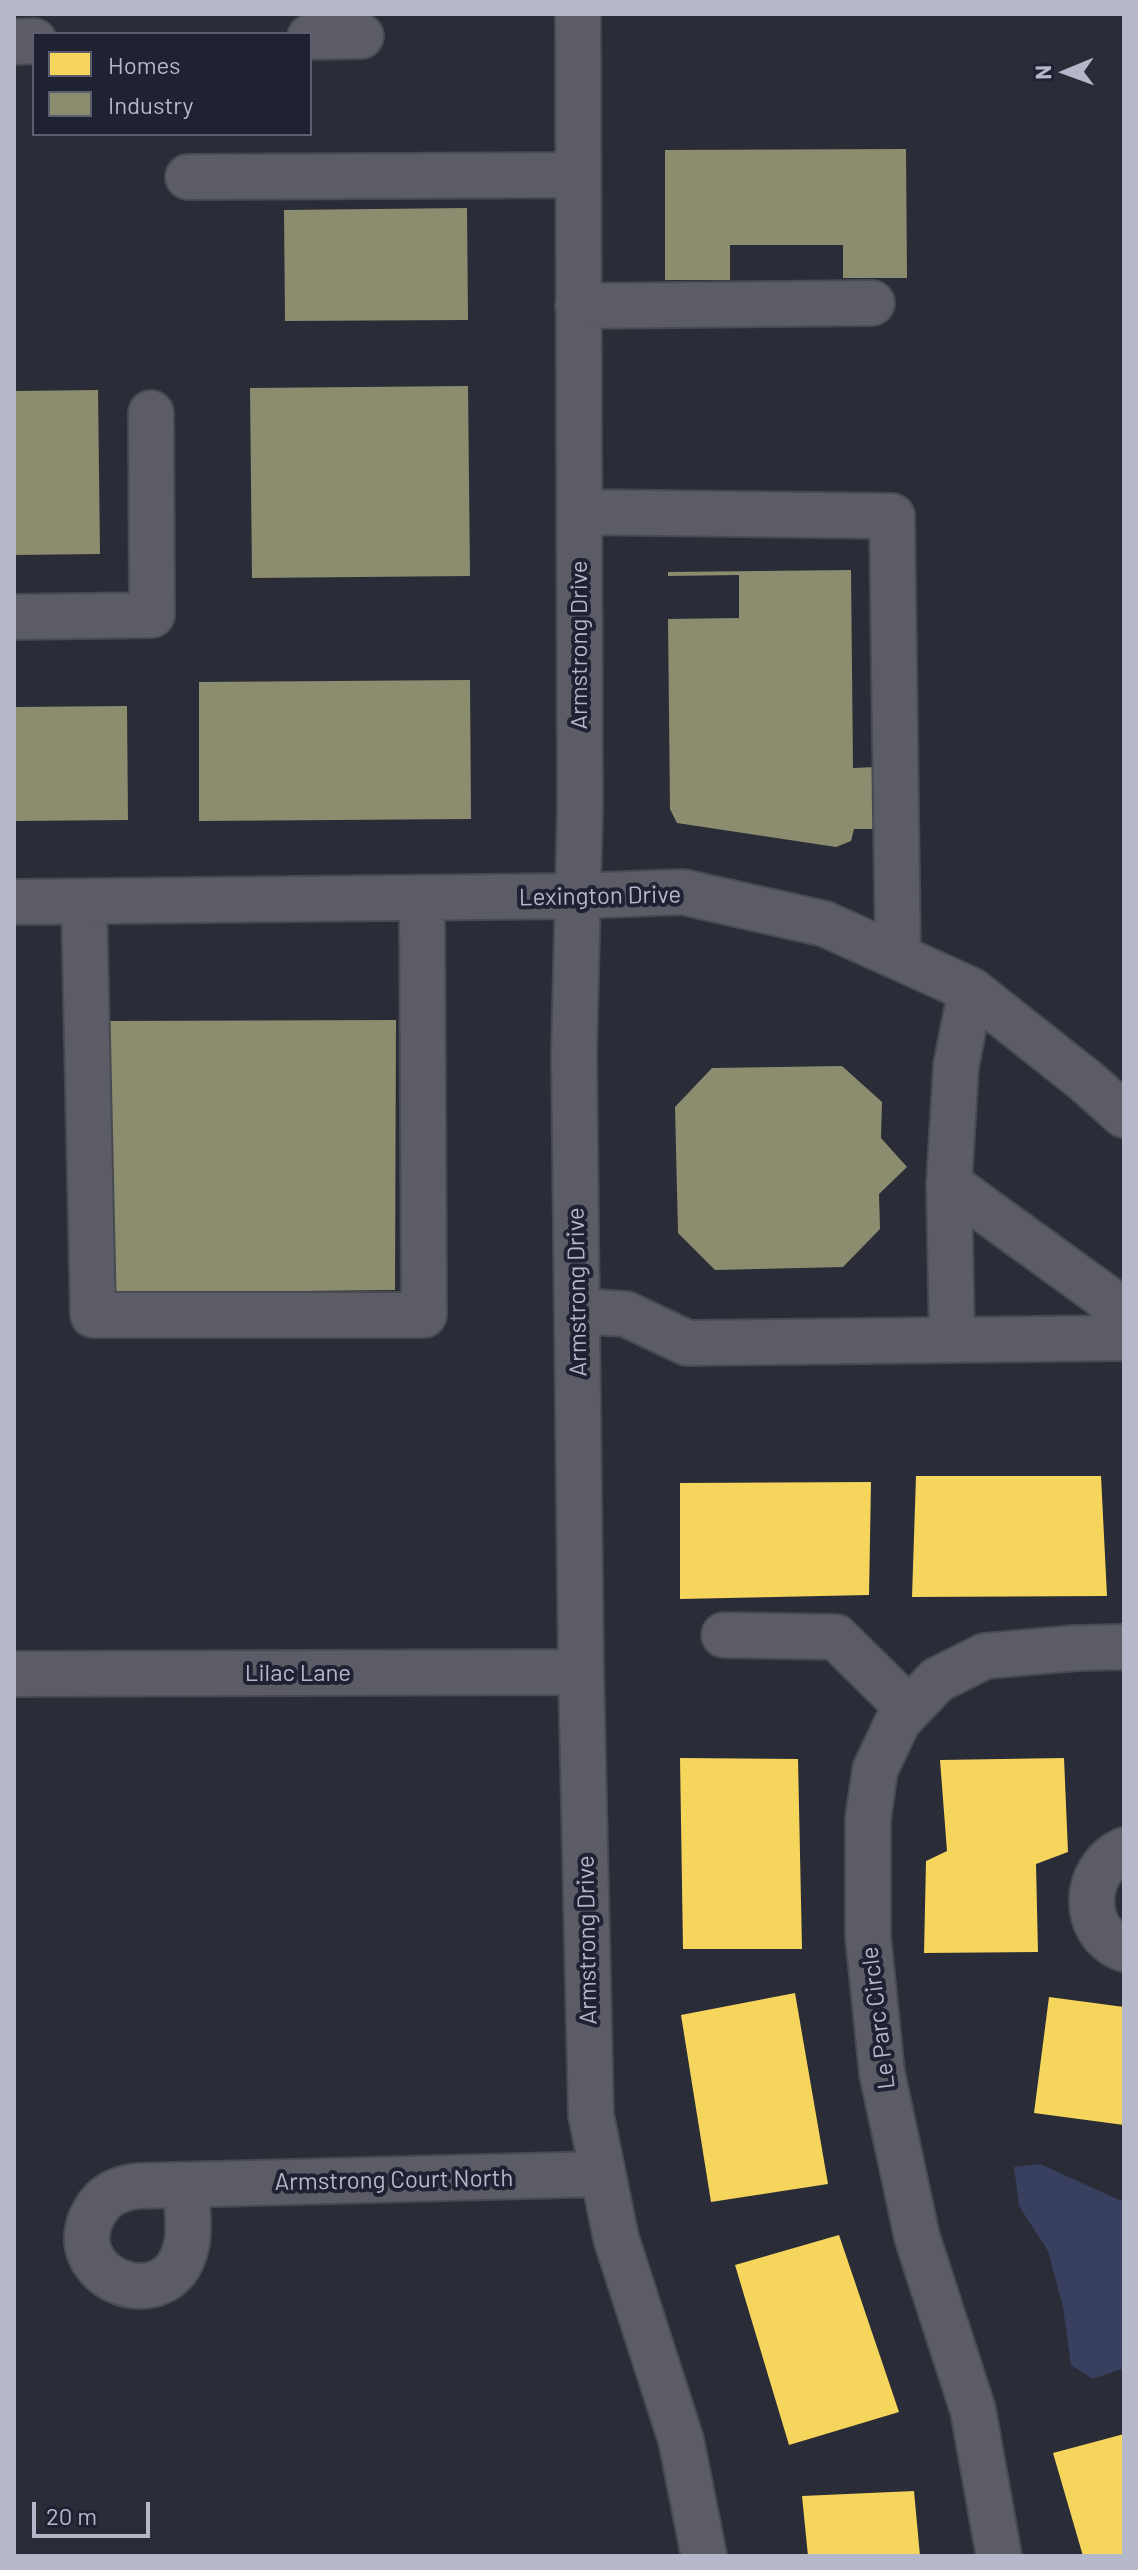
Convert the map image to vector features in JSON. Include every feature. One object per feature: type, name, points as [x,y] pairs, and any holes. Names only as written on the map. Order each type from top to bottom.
[{"type":"street","name":"Armstrong Drive","points":[[578,14],[580,808],[574,1054],[581,1672],[591,2115],[616,2238],[681,2440],[704,2556]]},
{"type":"street","points":[[312,37],[361,36]]},
{"type":"street","points":[[188,177],[578,175]]},
{"type":"street","points":[[578,306],[872,303]]},
{"type":"street","points":[[14,617],[152,615],[151,413]]},
{"type":"street","points":[[579,512],[892,516],[898,957]]},
{"type":"street","name":"Lexington Drive","points":[[14,902],[576,896],[683,892],[825,924],[971,990],[1124,1115]]},
{"type":"street","points":[[84,902],[93,1315],[424,1315],[422,898]]},
{"type":"street","points":[[952,1340],[949,1184],[956,1066],[971,990]]},
{"type":"street","points":[[949,1184],[1105,1297],[1124,1322]]},
{"type":"street","points":[[577,1311],[626,1314],[687,1343],[1124,1338]]},
{"type":"street","points":[[724,1635],[836,1637],[909,1709]]},
{"type":"street","name":"Le Parc Circle","points":[[999,2556],[973,2410],[917,2237],[882,2073],[868,1936],[868,1819],[875,1770],[898,1721],[937,1680],[985,1656],[1124,1647]]},
{"type":"street","name":"Lilac Lane","points":[[14,1674],[581,1672]]},
{"type":"street","points":[[1124,1850],[1113,1855],[1100,1868],[1090,1901],[1094,1920],[1103,1935],[1124,1949]]},
{"type":"street","name":"Armstrong Court North","points":[[186,2185],[603,2174]]},
{"type":"water","points":[[1040,2164],[1124,2202],[1124,2368],[1093,2379],[1071,2365],[1063,2307],[1048,2251],[1019,2206],[1014,2167]]},
{"type":"building: Homes","points":[[916,1476],[1101,1476],[1107,1596],[912,1597]]},
{"type":"building: Homes","points":[[871,1482],[869,1595],[680,1599],[680,1483]]},
{"type":"building: Homes","points":[[680,1758],[798,1759],[802,1949],[683,1949]]},
{"type":"building: Homes","points":[[1064,1758],[1068,1852],[1036,1864],[1038,1952],[924,1953],[926,1861],[947,1851],[940,1760]]},
{"type":"building: Homes","points":[[795,1993],[828,2184],[711,2202],[681,2015]]},
{"type":"building: Homes","points":[[1049,1997],[1124,2007],[1124,2125],[1034,2113]]},
{"type":"building: Homes","points":[[839,2235],[899,2412],[789,2445],[735,2265]]},
{"type":"building: Homes","points":[[1124,2434],[1124,2556],[1083,2556],[1053,2453]]},
{"type":"building: Homes","points":[[914,2491],[920,2556],[808,2556],[802,2496]]},
{"type":"building: Industry","points":[[906,149],[907,278],[843,278],[843,245],[730,245],[730,280],[665,280],[665,150]]},
{"type":"building: Industry","points":[[467,208],[468,320],[285,321],[284,210]]},
{"type":"building: Industry","points":[[468,386],[470,576],[252,578],[250,388]]},
{"type":"building: Industry","points":[[98,390],[100,554],[14,555],[14,391]]},
{"type":"building: Industry","points":[[851,570],[853,768],[876,767],[881,829],[854,829],[851,841],[836,847],[677,823],[670,809],[668,619],[739,618],[739,575],[668,576],[668,572]]},
{"type":"building: Industry","points":[[470,680],[471,819],[199,821],[199,682]]},
{"type":"building: Industry","points":[[127,706],[128,820],[14,821],[14,707]]},
{"type":"building: Industry","points":[[396,1020],[395,1290],[108,1293],[109,1021]]},
{"type":"building: Industry","points":[[842,1066],[882,1102],[881,1138],[907,1167],[879,1194],[880,1229],[843,1267],[715,1270],[678,1233],[675,1107],[712,1068]]}]
